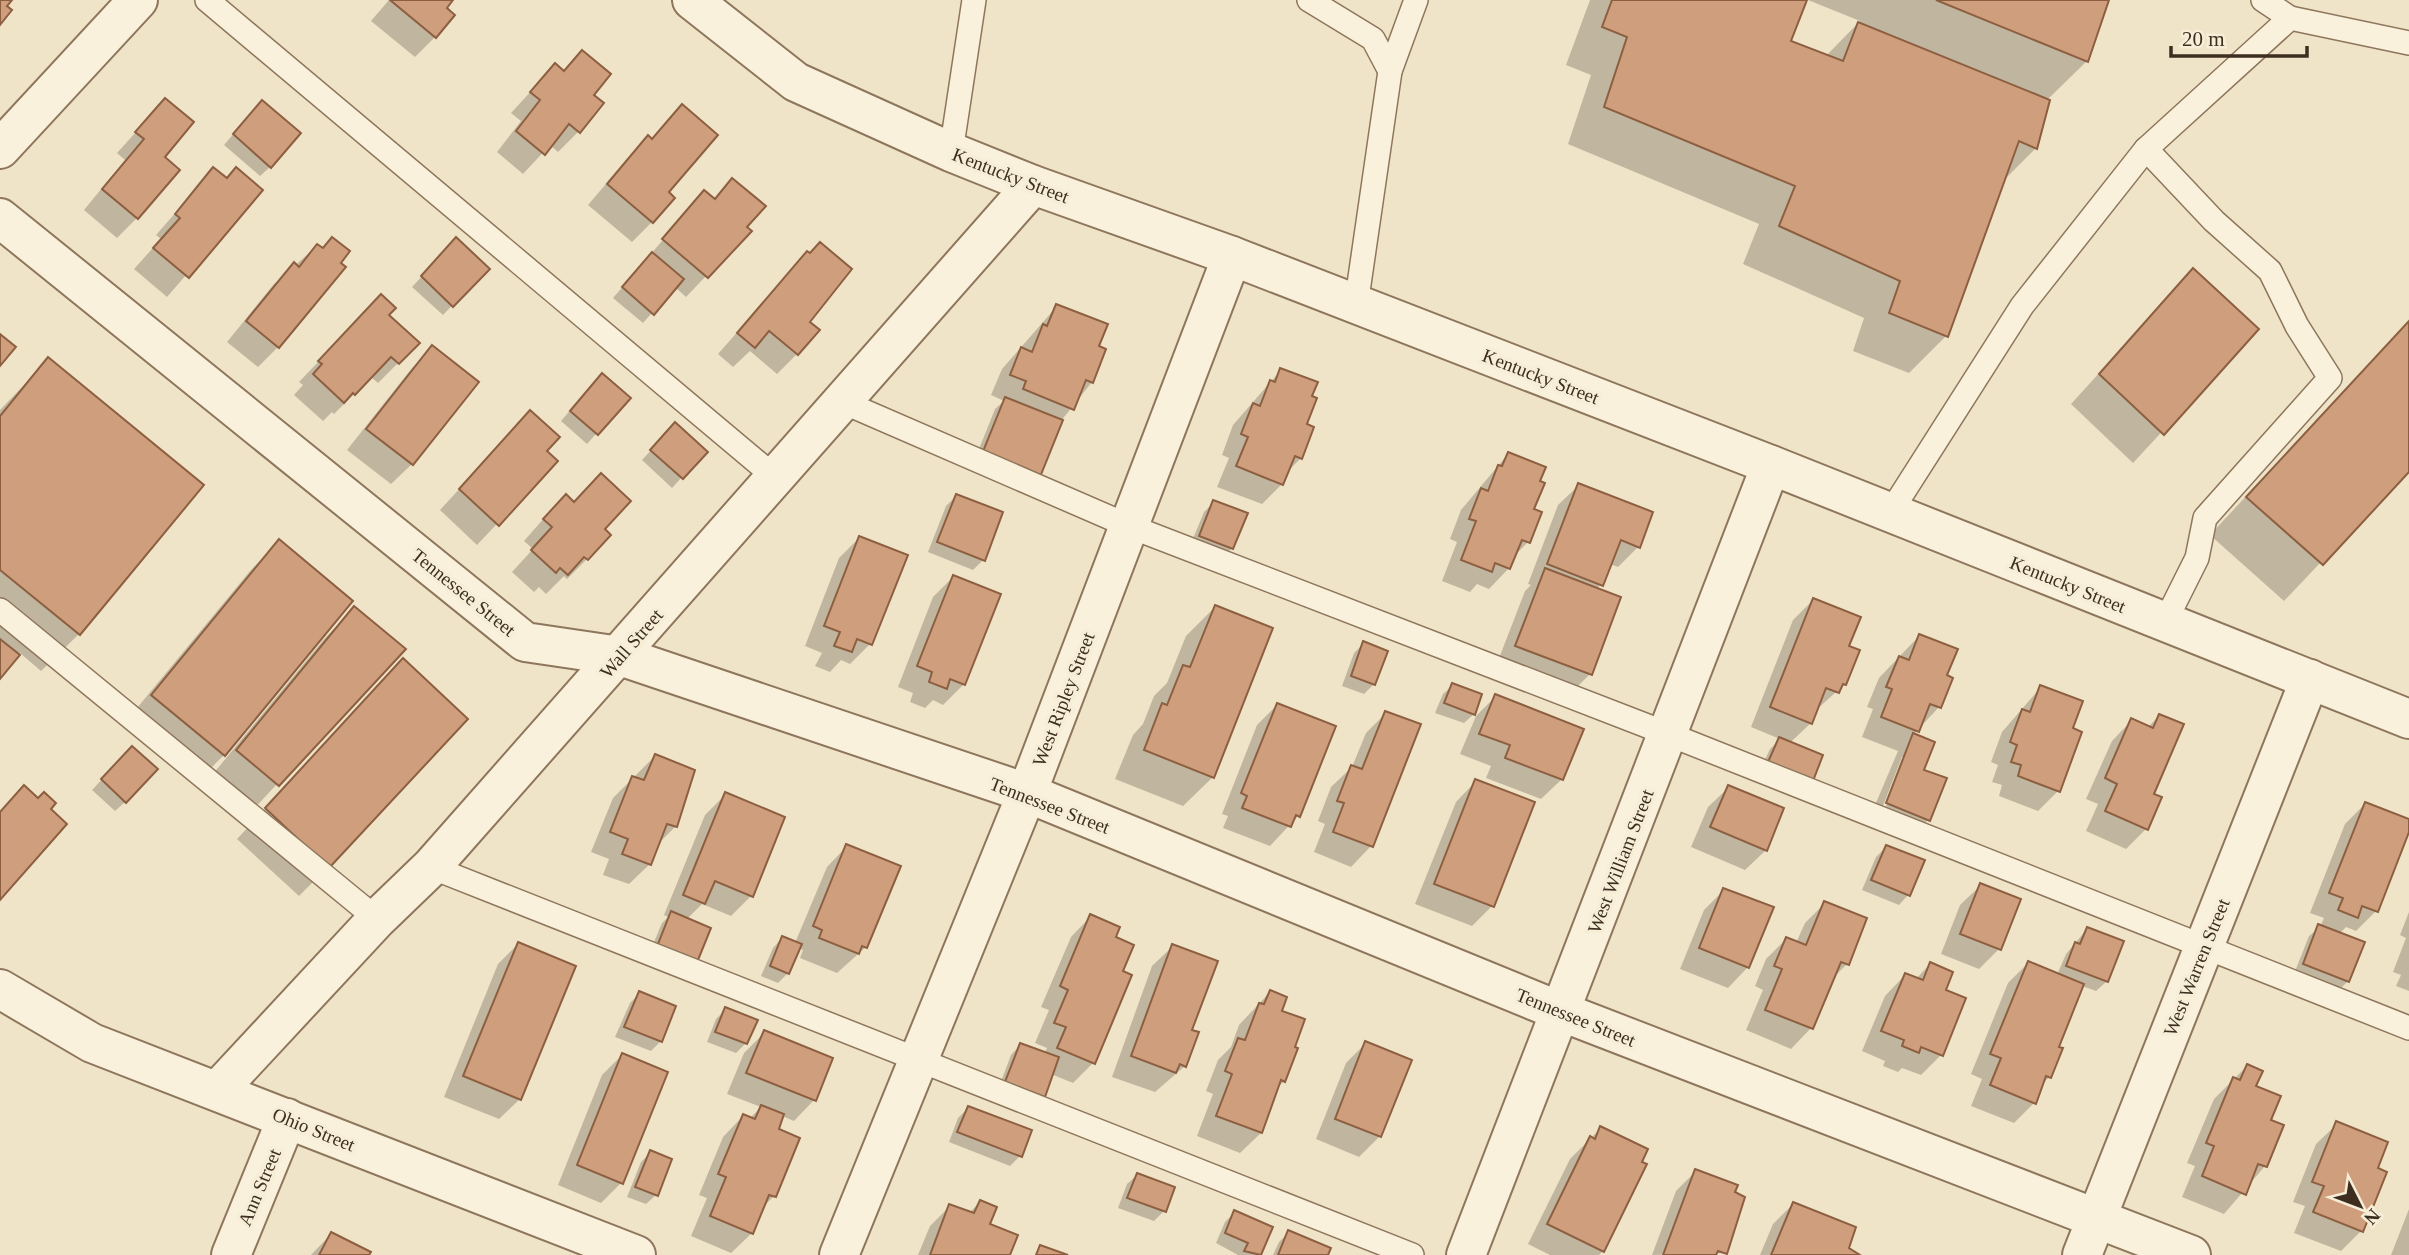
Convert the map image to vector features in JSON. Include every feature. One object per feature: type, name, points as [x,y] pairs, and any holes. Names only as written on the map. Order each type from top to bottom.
[{"type":"street","points":[[0,149],[138,0]]},
{"type":"street","name":"Kentucky Street","points":[[692,0],[796,82],[951,152],[1033,185],[1232,256],[2409,719]]},
{"type":"street","name":"Wall Street","points":[[218,1090],[377,919],[431,867],[1033,185]]},
{"type":"street","name":"Tennessee Street","points":[[0,218],[525,642],[620,656],[1027,793],[1562,1012],[2191,1255]]},
{"type":"street","name":"West Ripley Street","points":[[839,1255],[1027,793],[1232,256]]},
{"type":"street","name":"West William Street","points":[[1466,1255],[1771,466]]},
{"type":"street","name":"West Warren Street","points":[[2082,1255],[2310,679]]},
{"type":"street","name":"Ohio Street","points":[[0,989],[92,1043],[636,1255]]},
{"type":"street","name":"Ann Street","points":[[230,1255],[288,1118]]},
{"type":"lane","points":[[206,0],[776,478]]},
{"type":"lane","points":[[951,152],[974,0]]},
{"type":"lane","points":[[1309,0],[1373,39],[1390,71]]},
{"type":"lane","points":[[1356,305],[1390,71],[1416,0]]},
{"type":"lane","points":[[2263,0],[2290,18],[2409,43]]},
{"type":"lane","points":[[1890,513],[2022,306],[2146,149],[2290,18]]},
{"type":"lane","points":[[2146,149],[2214,220],[2270,271],[2297,326],[2330,377],[2205,518],[2197,558],[2165,622]]},
{"type":"lane","points":[[843,402],[1129,526],[1668,734],[2409,1028]]},
{"type":"lane","points":[[0,611],[377,919]]},
{"type":"lane","points":[[431,867],[1412,1255]]},
{"type":"building","points":[[0,0],[12,0],[7,6],[12,10],[0,25]]},
{"type":"building","points":[[390,0],[453,0],[447,8],[455,15],[436,38]]},
{"type":"building","points":[[1612,0],[1807,0],[1791,41],[1843,61],[1858,22],[2050,100],[2037,149],[2019,141],[1948,337],[1889,313],[1900,281],[1779,226],[1795,186],[1604,107],[1627,37],[1602,27]]},
{"type":"building","points":[[1936,0],[2109,0],[2088,62]]},
{"type":"building","points":[[582,50],[611,74],[594,95],[604,103],[580,133],[569,124],[545,155],[516,131],[540,100],[530,92],[555,63],[564,71]]},
{"type":"building","points":[[165,98],[194,122],[165,157],[180,170],[138,219],[102,189],[144,139],[135,132]]},
{"type":"building","points":[[262,100],[301,133],[271,168],[233,134]]},
{"type":"building","points":[[682,104],[718,135],[669,192],[675,198],[653,223],[607,184],[648,135],[652,139]]},
{"type":"building","points":[[213,167],[227,178],[236,167],[263,190],[189,278],[153,248],[180,218],[175,214]]},
{"type":"building","points":[[732,178],[766,206],[747,227],[752,231],[708,278],[662,239],[704,190],[715,199]]},
{"type":"building","points":[[332,237],[350,251],[341,263],[346,267],[279,348],[246,321],[294,262],[299,267],[317,244],[323,248]]},
{"type":"building","points":[[456,237],[490,269],[453,307],[421,276]]},
{"type":"building","points":[[820,242],[852,269],[810,322],[820,330],[798,355],[769,331],[755,348],[737,333],[807,251],[810,253]]},
{"type":"building","points":[[652,252],[684,279],[654,315],[622,287]]},
{"type":"building","points":[[2193,268],[2259,329],[2164,435],[2099,374]]},
{"type":"building","points":[[381,294],[396,308],[389,315],[420,343],[399,364],[391,357],[344,403],[313,374],[322,364],[318,361]]},
{"type":"building","points":[[1056,304],[1108,324],[1099,346],[1106,349],[1093,383],[1086,380],[1074,410],[1023,389],[1026,381],[1010,375],[1021,347],[1032,352],[1043,324],[1047,326]]},
{"type":"building","points":[[2409,321],[2409,472],[2323,565],[2246,497]]},
{"type":"building","points":[[0,334],[16,347],[0,366]]},
{"type":"building","points":[[432,345],[479,382],[413,465],[366,429]]},
{"type":"building","points":[[48,357],[204,485],[80,635],[0,570],[0,416]]},
{"type":"building","points":[[1280,368],[1318,382],[1312,396],[1317,398],[1307,424],[1314,427],[1302,459],[1295,456],[1283,485],[1236,466],[1248,437],[1241,434],[1253,403],[1260,406],[1270,380],[1275,382]]},
{"type":"building","points":[[602,373],[631,398],[598,435],[570,411]]},
{"type":"building","points":[[1005,397],[1063,420],[1040,477],[982,454]]},
{"type":"building","points":[[530,410],[560,437],[547,451],[558,461],[499,526],[459,489]]},
{"type":"building","points":[[675,422],[708,452],[683,479],[650,450]]},
{"type":"building","points":[[1508,452],[1546,467],[1540,481],[1545,483],[1534,509],[1542,512],[1530,543],[1522,540],[1510,569],[1495,563],[1492,572],[1461,560],[1476,521],[1469,519],[1481,488],[1488,491],[1498,465],[1502,466]]},
{"type":"building","points":[[601,473],[631,501],[605,529],[611,535],[588,560],[584,557],[568,575],[560,568],[556,573],[531,550],[552,527],[543,519],[566,494],[574,502]]},
{"type":"building","points":[[1578,483],[1653,512],[1640,548],[1621,540],[1603,586],[1547,564]]},
{"type":"building","points":[[956,494],[1003,512],[985,561],[937,542]]},
{"type":"building","points":[[1213,500],[1248,513],[1233,549],[1199,536]]},
{"type":"building","points":[[859,536],[908,555],[872,645],[857,639],[852,652],[834,646],[840,632],[824,626]]},
{"type":"building","points":[[279,539],[353,601],[225,756],[151,695]]},
{"type":"building","points":[[1545,568],[1621,597],[1592,675],[1515,646]]},
{"type":"building","points":[[953,575],[1001,594],[965,685],[950,679],[947,689],[929,682],[932,672],[917,666]]},
{"type":"building","points":[[1813,598],[1861,617],[1849,646],[1860,650],[1846,685],[1843,684],[1839,693],[1826,688],[1812,724],[1770,707]]},
{"type":"building","points":[[1215,605],[1273,628],[1214,778],[1144,750],[1162,703],[1167,705],[1183,665],[1190,667]]},
{"type":"building","points":[[354,606],[406,649],[279,786],[236,750]]},
{"type":"building","points":[[1919,634],[1958,649],[1947,675],[1953,678],[1941,708],[1930,704],[1919,732],[1881,717],[1892,689],[1886,687],[1899,656],[1909,660]]},
{"type":"building","points":[[0,639],[20,655],[0,679]]},
{"type":"building","points":[[1363,641],[1388,651],[1375,685],[1351,676]]},
{"type":"building","points":[[403,658],[468,719],[329,868],[265,808]]},
{"type":"building","points":[[1452,683],[1482,694],[1475,715],[1444,703]]},
{"type":"building","points":[[2040,685],[2083,701],[2073,728],[2082,732],[2060,792],[2018,776],[2021,765],[2011,762],[2017,745],[2010,742],[2022,709],[2030,712]]},
{"type":"building","points":[[1495,694],[1584,729],[1563,780],[1505,758],[1510,745],[1479,734]]},
{"type":"building","points":[[1277,703],[1336,726],[1300,817],[1296,815],[1291,827],[1242,808],[1247,796],[1241,793]]},
{"type":"building","points":[[1385,711],[1421,724],[1373,847],[1333,832],[1344,803],[1337,801],[1351,765],[1362,769]]},
{"type":"building","points":[[2159,714],[2184,724],[2154,794],[2162,797],[2148,830],[2105,811],[2117,784],[2105,778],[2131,718],[2153,728]]},
{"type":"building","points":[[1913,733],[1935,742],[1924,770],[1947,778],[1930,821],[1886,803]]},
{"type":"building","points":[[1779,737],[1823,755],[1813,781],[1768,762]]},
{"type":"building","points":[[132,746],[158,769],[126,803],[101,779]]},
{"type":"building","points":[[655,754],[695,770],[677,827],[667,824],[651,865],[622,854],[628,839],[610,832],[632,776],[644,780]]},
{"type":"building","points":[[1475,779],[1535,802],[1494,907],[1434,884]]},
{"type":"building","points":[[24,785],[38,798],[44,792],[56,803],[51,809],[67,824],[0,900],[0,812]]},
{"type":"building","points":[[1728,785],[1784,808],[1767,851],[1710,827]]},
{"type":"building","points":[[725,792],[785,817],[753,897],[715,881],[705,904],[683,895]]},
{"type":"building","points":[[2365,802],[2409,819],[2409,832],[2378,912],[2362,906],[2358,918],[2338,910],[2343,898],[2329,893]]},
{"type":"building","points":[[846,844],[901,866],[867,948],[862,946],[859,954],[819,938],[822,930],[813,926]]},
{"type":"building","points":[[1886,845],[1925,860],[1910,896],[1871,880]]},
{"type":"building","points":[[1980,883],[2021,899],[2001,950],[1960,934]]},
{"type":"building","points":[[1723,888],[1774,907],[1749,968],[1699,948]]},
{"type":"building","points":[[1824,901],[1867,918],[1849,965],[1841,962],[1813,1029],[1765,1010],[1782,969],[1774,966],[1786,937],[1806,945]]},
{"type":"building","points":[[671,911],[711,928],[696,965],[656,949]]},
{"type":"building","points":[[1090,914],[1120,927],[1116,937],[1134,945],[1123,971],[1132,975],[1095,1064],[1057,1048],[1066,1027],[1054,1023],[1068,990],[1060,986]]},
{"type":"building","points":[[2318,924],[2365,942],[2349,982],[2303,964]]},
{"type":"building","points":[[2087,927],[2124,941],[2108,982],[2066,966],[2075,942],[2080,944]]},
{"type":"building","points":[[782,936],[802,944],[789,974],[770,966]]},
{"type":"building","points":[[518,942],[576,966],[521,1100],[463,1076]]},
{"type":"building","points":[[1172,944],[1218,961],[1192,1030],[1199,1032],[1186,1067],[1180,1064],[1176,1073],[1131,1056]]},
{"type":"building","points":[[2028,961],[2084,984],[2059,1047],[2063,1048],[2051,1078],[2046,1076],[2036,1104],[1990,1085],[2001,1058],[1990,1054]]},
{"type":"building","points":[[1930,962],[1953,972],[1946,990],[1966,998],[1943,1056],[1921,1047],[1919,1053],[1902,1046],[1904,1040],[1881,1031],[1905,973],[1923,980]]},
{"type":"building","points":[[1270,990],[1287,997],[1282,1011],[1305,1019],[1295,1047],[1298,1048],[1285,1082],[1281,1080],[1262,1133],[1216,1116],[1232,1074],[1225,1071],[1238,1038],[1245,1040],[1259,1003],[1264,1004]]},
{"type":"building","points":[[639,991],[676,1006],[662,1042],[624,1027]]},
{"type":"building","points":[[725,1007],[758,1020],[747,1044],[715,1032]]},
{"type":"building","points":[[764,1030],[833,1058],[816,1101],[746,1073]]},
{"type":"building","points":[[1365,1041],[1412,1060],[1381,1137],[1335,1119]]},
{"type":"building","points":[[1020,1043],[1059,1057],[1045,1097],[1005,1082]]},
{"type":"building","points":[[622,1053],[668,1072],[623,1184],[577,1165]]},
{"type":"building","points":[[2247,1064],[2263,1071],[2256,1086],[2281,1096],[2271,1120],[2284,1125],[2267,1167],[2258,1164],[2246,1195],[2202,1176],[2214,1146],[2206,1143],[2233,1077],[2240,1080]]},
{"type":"building","points":[[761,1105],[784,1114],[779,1129],[800,1138],[776,1197],[769,1195],[753,1234],[710,1216],[726,1177],[718,1174],[743,1114],[755,1119]]},
{"type":"building","points":[[968,1106],[1032,1130],[1022,1157],[957,1132]]},
{"type":"building","points":[[2336,1121],[2388,1142],[2378,1168],[2387,1172],[2363,1232],[2313,1212],[2324,1186],[2312,1182]]},
{"type":"building","points":[[1600,1126],[1648,1149],[1642,1162],[1647,1164],[1604,1252],[1547,1224],[1590,1136],[1595,1139]]},
{"type":"building","points":[[650,1150],[672,1159],[658,1196],[635,1187]]},
{"type":"building","points":[[1695,1169],[1738,1185],[1735,1192],[1745,1197],[1727,1254],[1718,1251],[1716,1255],[1663,1255]]},
{"type":"building","points":[[1137,1173],[1175,1187],[1166,1212],[1127,1198]]},
{"type":"building","points":[[980,1200],[997,1207],[990,1224],[1018,1235],[1010,1255],[930,1255],[949,1204],[974,1213]]},
{"type":"building","points":[[1793,1202],[1856,1227],[1849,1248],[1860,1255],[1771,1255]]},
{"type":"building","points":[[1234,1210],[1273,1227],[1261,1255],[1244,1251],[1248,1243],[1225,1233]]},
{"type":"building","points":[[1288,1230],[1331,1248],[1328,1255],[1278,1255]]},
{"type":"building","points":[[331,1232],[371,1252],[369,1255],[319,1255]]},
{"type":"building","points":[[1040,1245],[1068,1255],[1036,1255]]}]
